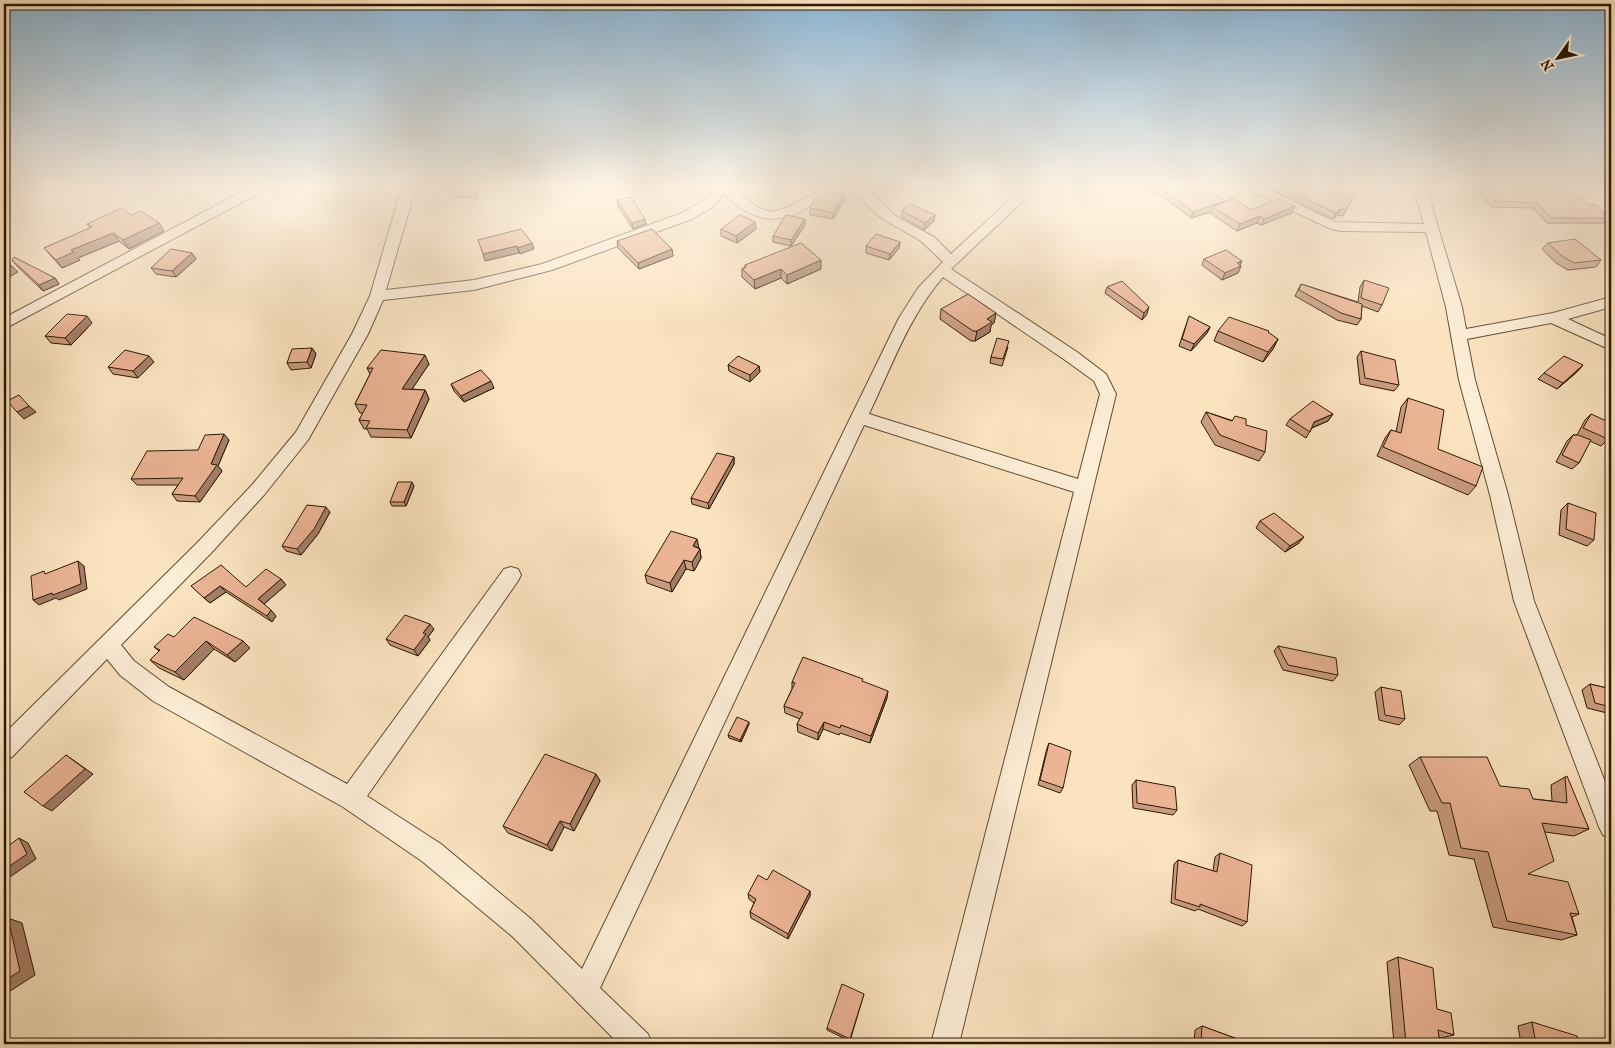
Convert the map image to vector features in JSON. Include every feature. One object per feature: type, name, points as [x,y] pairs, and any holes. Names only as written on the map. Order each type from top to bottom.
[{"type":"street","points":[[4,324],[167,236]]},
{"type":"street","points":[[4,749],[205,547],[258,490],[302,436],[360,334],[377,296],[395,236]]},
{"type":"street","points":[[377,296],[474,284],[547,267],[632,236]]},
{"type":"street","points":[[921,236],[928,240],[947,266],[1100,378],[1108,394],[945,1044]]},
{"type":"street","points":[[585,991],[907,318],[923,291],[979,236]]},
{"type":"street","points":[[1433,236],[1454,307],[1467,380],[1499,495],[1524,601],[1611,827]]},
{"type":"street","points":[[1459,335],[1553,318],[1611,302]]},
{"type":"street","points":[[1553,318],[1611,345]]},
{"type":"street","points":[[858,417],[1084,488]]},
{"type":"street","points":[[351,799],[511,575]]},
{"type":"street","points":[[108,644],[126,668],[161,694],[351,799],[432,853],[522,928],[638,1044]]},
{"type":"building","points":[[72,236],[106,236],[71,250],[74,252],[56,260],[44,248]]},
{"type":"building","points":[[117,236],[132,236],[123,240]]},
{"type":"building","points":[[494,236],[526,236],[532,243],[518,248],[517,246],[483,254],[478,240]]},
{"type":"building","points":[[632,236],[659,236],[672,249],[638,263],[617,241]]},
{"type":"building","points":[[773,236],[794,236],[791,240]]},
{"type":"building","points":[[874,236],[882,236],[900,242],[890,254],[866,246]]},
{"type":"building","points":[[1575,239],[1601,260],[1574,263],[1562,256],[1548,243]]},
{"type":"building","points":[[801,243],[821,260],[787,275],[781,269],[754,280],[742,269],[746,267],[745,265]]},
{"type":"building","points":[[171,249],[192,253],[172,271],[151,268]]},
{"type":"building","points":[[1226,250],[1242,261],[1237,263],[1241,266],[1225,273],[1204,259]]},
{"type":"building","points":[[14,257],[55,278],[39,285],[12,260]]},
{"type":"building","points":[[4,261],[12,266],[4,270]]},
{"type":"building","points":[[1364,280],[1389,288],[1382,305],[1361,298]]},
{"type":"building","points":[[1122,281],[1149,307],[1144,313],[1107,287]]},
{"type":"building","points":[[1301,284],[1362,304],[1361,319],[1341,313],[1299,290]]},
{"type":"building","points":[[968,294],[996,313],[987,319],[992,322],[977,331],[973,331],[941,309]]},
{"type":"building","points":[[67,314],[87,316],[65,338],[45,336]]},
{"type":"building","points":[[1189,316],[1210,327],[1194,344],[1182,339]]},
{"type":"building","points":[[1229,317],[1269,331],[1278,339],[1268,352],[1218,331]]},
{"type":"building","points":[[997,338],[1009,341],[1003,359],[991,357]]},
{"type":"building","points":[[312,348],[307,362],[287,363],[292,349]]},
{"type":"building","points":[[125,350],[149,356],[133,371],[108,367]]},
{"type":"building","points":[[381,350],[425,355],[402,389],[425,390],[407,430],[366,428],[370,421],[359,420],[367,405],[355,404],[373,368],[367,368]]},
{"type":"building","points":[[1361,351],[1395,360],[1399,385],[1365,378]]},
{"type":"building","points":[[738,356],[759,366],[750,375],[728,365]]},
{"type":"building","points":[[1564,356],[1583,365],[1563,383],[1544,373]]},
{"type":"building","points":[[481,370],[491,381],[461,396],[451,384]]},
{"type":"building","points":[[19,395],[29,406],[17,412],[7,401]]},
{"type":"building","points":[[1408,398],[1444,410],[1438,449],[1483,467],[1476,486],[1383,447],[1391,430],[1401,433]]},
{"type":"building","points":[[1313,401],[1333,414],[1314,422],[1310,432],[1290,419]]},
{"type":"building","points":[[1206,412],[1232,421],[1235,416],[1246,419],[1246,425],[1267,431],[1265,452],[1220,435]]},
{"type":"building","points":[[1591,414],[1611,423],[1611,433],[1608,439],[1583,428]]},
{"type":"building","points":[[224,434],[211,464],[217,465],[195,496],[172,494],[183,478],[131,479],[147,451],[198,450],[205,435]]},
{"type":"building","points":[[1573,435],[1591,440],[1579,463],[1562,455]]},
{"type":"building","points":[[717,453],[734,457],[708,503],[691,498]]},
{"type":"building","points":[[398,482],[412,482],[404,502],[390,502]]},
{"type":"building","points":[[1568,503],[1596,513],[1594,540],[1566,529]]},
{"type":"building","points":[[307,505],[326,507],[314,529],[297,549],[282,546]]},
{"type":"building","points":[[1274,513],[1304,537],[1290,546],[1260,521]]},
{"type":"building","points":[[671,531],[697,539],[693,546],[700,549],[692,562],[684,560],[670,583],[645,575]]},
{"type":"building","points":[[78,561],[81,584],[53,595],[52,593],[33,600],[31,576],[44,571],[45,574]]},
{"type":"building","points":[[221,565],[246,587],[266,569],[281,579],[258,599],[271,610],[267,616],[220,586],[204,598],[191,586]]},
{"type":"building","points":[[405,615],[430,624],[423,633],[426,634],[414,650],[386,639]]},
{"type":"building","points":[[194,617],[243,641],[227,655],[206,641],[175,672],[150,660],[160,650],[154,647],[168,634],[174,637]]},
{"type":"building","points":[[1278,646],[1336,658],[1338,675],[1288,665]]},
{"type":"building","points":[[803,657],[863,679],[862,681],[888,691],[871,736],[841,725],[840,728],[824,722],[818,733],[797,724],[803,713],[784,706],[795,683],[792,682]]},
{"type":"building","points":[[1590,684],[1611,689],[1611,707],[1595,703]]},
{"type":"building","points":[[1381,687],[1401,691],[1405,719],[1385,715]]},
{"type":"building","points":[[737,717],[749,722],[740,740],[728,735]]},
{"type":"building","points":[[1049,743],[1071,751],[1063,788],[1040,780]]},
{"type":"building","points":[[545,754],[596,774],[570,824],[560,821],[547,845],[503,826]]},
{"type":"building","points":[[66,755],[85,769],[43,806],[24,792]]},
{"type":"building","points":[[1420,757],[1487,757],[1500,786],[1529,789],[1533,799],[1567,803],[1565,777],[1567,776],[1589,829],[1542,823],[1554,861],[1528,874],[1568,882],[1579,914],[1570,913],[1577,935],[1507,921],[1488,852],[1461,848],[1450,803],[1442,803]]},
{"type":"building","points":[[1136,780],[1175,787],[1177,810],[1137,803]]},
{"type":"building","points":[[19,838],[27,854],[4,870],[4,849]]},
{"type":"building","points":[[1220,853],[1252,865],[1247,922],[1200,904],[1200,907],[1175,899],[1178,860],[1217,872]]},
{"type":"building","points":[[773,870],[810,891],[788,934],[750,912],[756,899],[748,894],[758,875],[767,880]]},
{"type":"building","points":[[8,918],[20,971],[4,981],[4,921]]},
{"type":"building","points":[[1398,957],[1433,968],[1437,1009],[1451,1013],[1454,1035],[1438,1030],[1440,1044],[1406,1044]]},
{"type":"building","points":[[842,984],[864,994],[850,1039],[827,1028]]},
{"type":"building","points":[[1532,1022],[1577,1036],[1579,1044],[1536,1044]]},
{"type":"building","points":[[1202,1026],[1251,1044],[1201,1044]]}]
